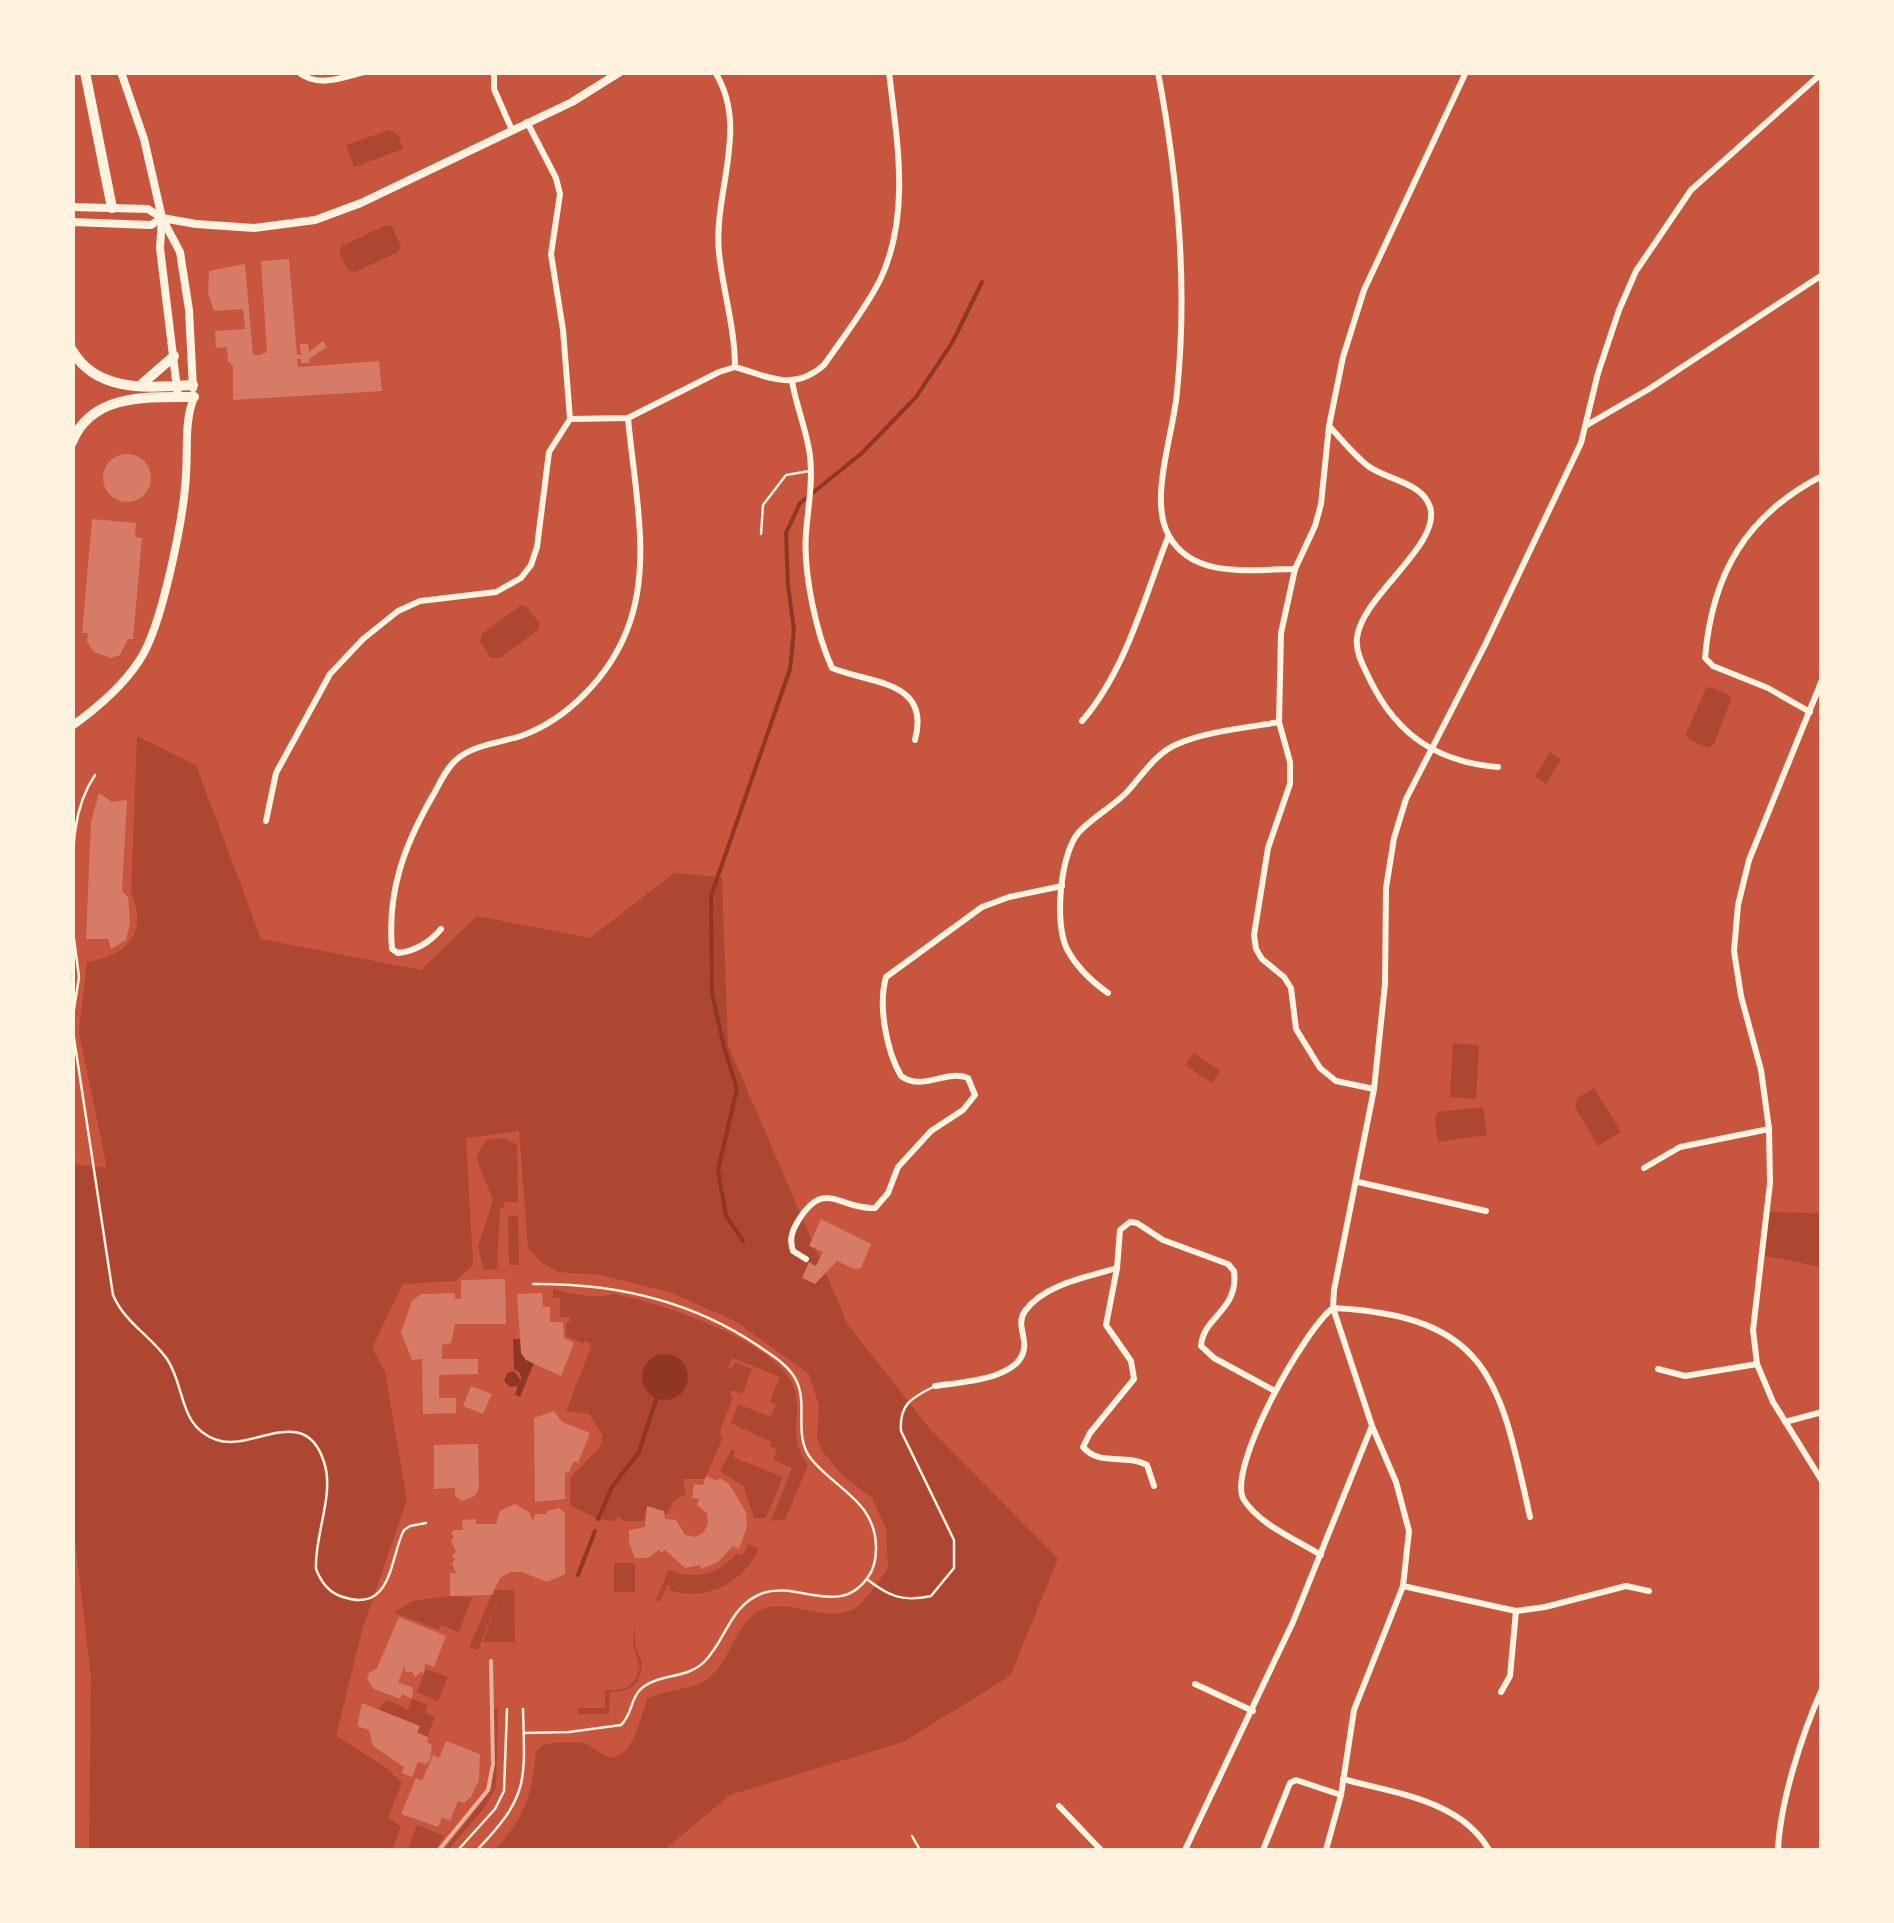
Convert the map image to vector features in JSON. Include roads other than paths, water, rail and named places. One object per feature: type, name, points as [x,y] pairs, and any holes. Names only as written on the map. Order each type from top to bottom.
[{"type":"highway","points":[[85,72],[108,208]]},
{"type":"highway","points":[[72,350],[100,378],[123,385],[142,384],[177,391]]},
{"type":"highway","points":[[142,384],[174,356]]},
{"type":"highway","points":[[72,442],[80,426],[100,408],[126,400],[193,391]]},
{"type":"main road","points":[[121,72],[148,152],[162,218],[160,248],[177,391],[187,415]]},
{"type":"main road","points":[[72,207],[148,209],[162,218],[254,228],[315,220],[361,203],[572,102],[620,72]]},
{"type":"main road","points":[[72,222],[152,225],[162,218]]},
{"type":"main road","points":[[72,726],[117,689],[142,658],[179,531],[186,475],[187,415],[193,391],[189,310],[180,252],[162,218]]},
{"type":"street","points":[[298,72],[322,82],[364,72]]},
{"type":"street","points":[[494,72],[494,89],[512,130]]},
{"type":"street","points":[[715,72],[726,92],[730,123],[730,150],[718,214],[719,252],[736,367]]},
{"type":"street","points":[[570,419],[628,418],[647,412],[718,372],[736,367],[770,379],[792,381],[813,375],[824,365],[880,279],[890,250],[900,198],[890,72]]},
{"type":"street","points":[[1158,72],[1179,218],[1182,277],[1177,398],[1161,499],[1168,535],[1182,552],[1215,569],[1295,569]]},
{"type":"street","points":[[1374,1089],[1336,1081],[1320,1068],[1296,1029],[1291,988],[1256,949],[1254,935],[1268,848],[1290,784],[1290,762],[1279,722],[1281,634],[1295,569],[1321,504],[1329,426],[1343,357],[1364,290],[1466,72]]},
{"type":"street","points":[[1326,1850],[1341,1796],[1354,1710],[1403,1586],[1409,1531],[1396,1482],[1372,1426],[1334,1308],[1334,1290],[1374,1089],[1385,984],[1386,888],[1394,838],[1406,799],[1430,746],[1485,645],[1581,442],[1618,310],[1636,272],[1691,190],[1822,72]]},
{"type":"street","points":[[266,821],[271,789],[283,760],[330,674],[363,639],[382,622],[420,602],[496,592],[521,578],[531,565],[537,547],[549,452],[570,419],[563,330],[551,254],[560,194],[556,178],[527,122]]},
{"type":"street","points":[[1586,426],[1822,275]]},
{"type":"street","points":[[792,381],[809,452],[805,536],[812,594],[827,656],[832,668],[896,687],[909,697],[920,722],[916,740]]},
{"type":"street","points":[[441,929],[433,939],[412,950],[398,953],[392,949],[392,913],[402,856],[450,766],[469,752],[526,734],[577,702],[597,680],[627,630],[638,588],[640,552],[628,418]]},
{"type":"street","points":[[1329,426],[1364,464],[1411,486],[1424,496],[1431,509],[1431,526],[1423,540],[1380,594],[1356,639],[1361,662],[1388,712],[1410,735],[1457,760],[1498,767]]},
{"type":"street","points":[[1810,712],[1768,688],[1713,666],[1705,658],[1710,616],[1736,550],[1776,504],[1822,476]]},
{"type":"street","points":[[1082,721],[1096,704],[1125,648],[1168,535]]},
{"type":"street","points":[[1822,680],[1749,860],[1738,905],[1734,951],[1741,996],[1762,1070],[1769,1129],[1770,1183],[1752,1330],[1758,1364],[1786,1422],[1822,1481]]},
{"type":"street","points":[[1108,993],[1088,978],[1064,944],[1061,924],[1065,861],[1079,832],[1114,805],[1157,757],[1174,746],[1279,722]]},
{"type":"street","points":[[806,1259],[793,1251],[792,1230],[814,1201],[824,1196],[835,1197],[857,1208],[875,1208],[888,1192],[898,1167],[930,1131],[963,1110],[974,1096],[968,1078],[960,1075],[920,1083],[901,1076],[884,1012],[882,992],[886,977],[982,907],[1062,886]]},
{"type":"street","points":[[1644,1168],[1680,1147],[1769,1129]]},
{"type":"street","points":[[1358,1182],[1486,1210]]},
{"type":"street","points":[[1154,1486],[1147,1465],[1096,1458],[1083,1446],[1134,1379],[1130,1362],[1106,1326],[1121,1252],[1118,1236],[1124,1225],[1137,1222],[1163,1240],[1228,1264],[1234,1270],[1236,1280],[1231,1298],[1206,1328],[1201,1346],[1214,1358],[1275,1391]]},
{"type":"street","points":[[935,1386],[994,1374],[1016,1364],[1024,1354],[1021,1319],[1027,1308],[1056,1288],[1118,1268]]},
{"type":"street","points":[[1321,1555],[1254,1511],[1239,1487],[1242,1470],[1275,1391],[1320,1317],[1334,1308],[1397,1314],[1427,1324],[1455,1340],[1476,1360],[1506,1411],[1530,1517]]},
{"type":"street","points":[[1658,1369],[1685,1376],[1758,1364]]},
{"type":"street","points":[[1786,1422],[1822,1412]]},
{"type":"street","points":[[1185,1850],[1321,1555],[1372,1426]]},
{"type":"street","points":[[1403,1586],[1516,1610],[1545,1607],[1626,1586],[1649,1590]]},
{"type":"street","points":[[1501,1692],[1510,1676],[1516,1610]]},
{"type":"street","points":[[1195,1684],[1252,1711]]},
{"type":"street","points":[[1778,1850],[1789,1794],[1822,1689]]},
{"type":"street","points":[[1263,1850],[1290,1782],[1296,1780],[1341,1796]]},
{"type":"street","points":[[1344,1780],[1428,1802],[1453,1813],[1470,1825],[1489,1850]]},
{"type":"street","points":[[1059,1806],[1101,1850]]},
{"type":"lane","points":[[761,534],[763,504],[786,474],[810,470]]},
{"type":"lane","points":[[72,917],[75,822],[80,801],[96,775]]},
{"type":"lane","points":[[72,924],[78,977],[72,1024],[113,1295],[129,1321],[167,1359],[193,1424],[209,1437],[234,1444],[272,1431],[294,1432],[318,1450],[326,1476],[316,1569],[322,1582],[336,1594],[362,1598],[384,1587],[392,1574],[404,1530],[426,1523]]},
{"type":"lane","points":[[524,1733],[620,1725],[630,1713],[634,1697],[646,1684],[700,1666],[714,1650],[736,1610],[754,1597],[782,1590],[830,1598],[852,1592],[867,1579],[876,1556],[870,1518],[854,1495],[805,1450],[802,1395],[788,1368],[730,1329],[678,1306],[614,1288],[534,1284]]},
{"type":"lane","points":[[867,1579],[892,1597],[910,1600],[931,1596],[954,1568],[954,1540],[901,1431],[900,1411],[935,1386]]},
{"type":"lane","points":[[458,1850],[495,1808],[504,1791],[507,1709]]},
{"type":"lane","points":[[477,1850],[516,1803],[523,1780],[523,1709]]},
{"type":"lane","points":[[912,1836],[920,1850]]},
{"type":"waterway","points":[[743,1241],[726,1216],[718,1170],[737,1089],[712,993],[711,896],[790,669],[794,630],[786,533],[800,503],[862,453],[916,397],[952,343],[982,282]]},
{"type":"waterway","points":[[598,1519],[612,1487],[639,1452],[657,1397]]},
{"type":"waterway","points":[[578,1575],[595,1531]]},
{"type":"railway","points":[[439,1850],[488,1790],[493,1764],[491,1661]]}]
